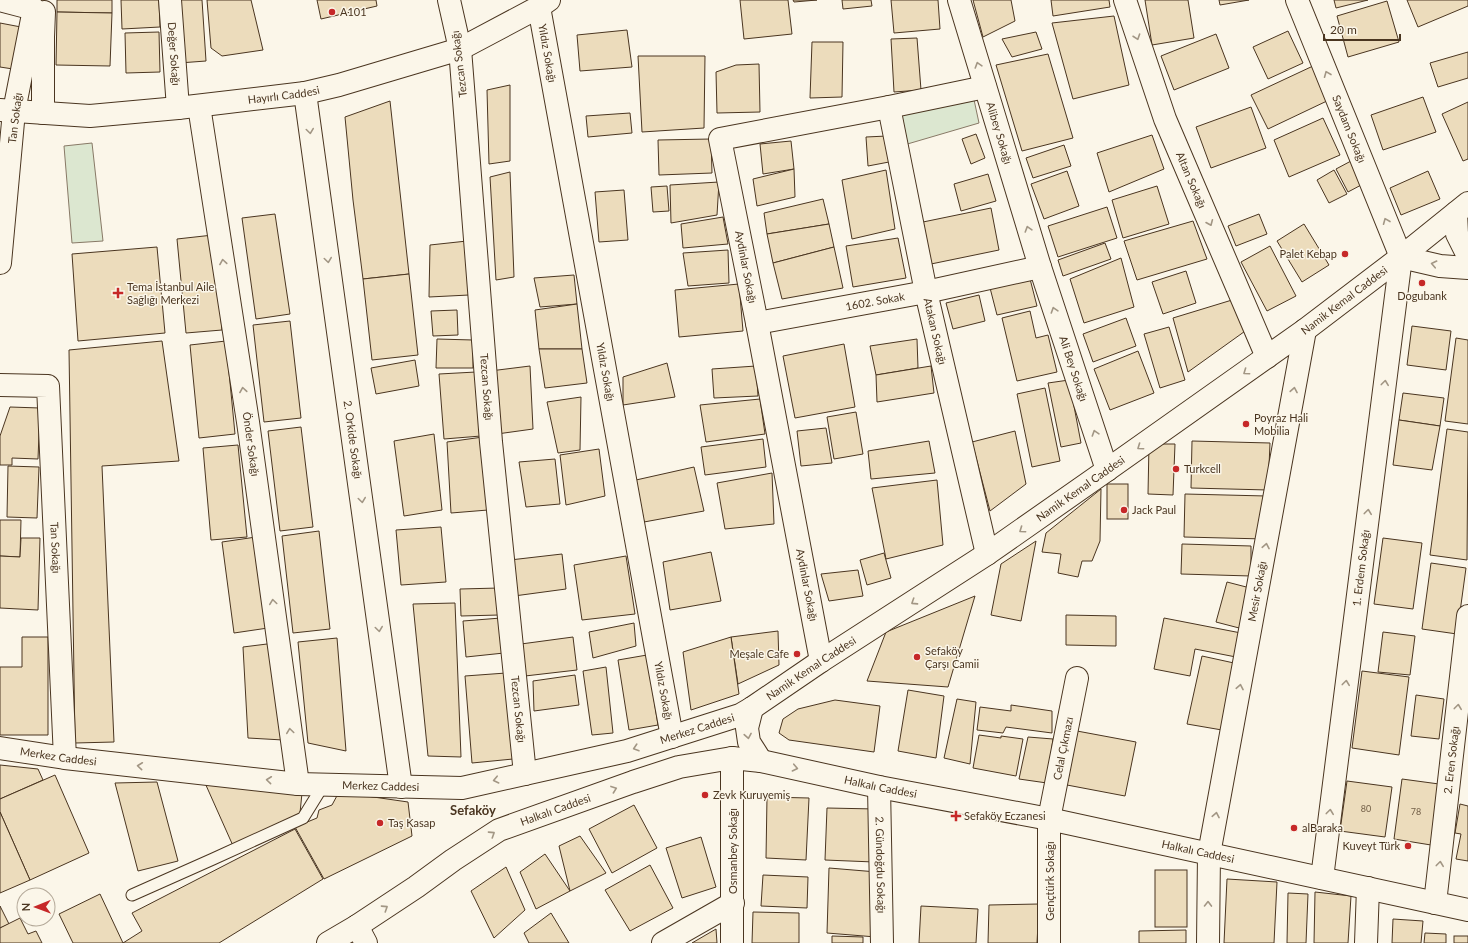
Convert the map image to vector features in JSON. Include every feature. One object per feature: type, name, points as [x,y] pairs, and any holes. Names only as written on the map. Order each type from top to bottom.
[{"type":"street","name":"Tan Sokağı","points":[[0,0],[34,9],[7,111],[0,263]]},
{"type":"street","points":[[43,113],[43,37],[45,0]]},
{"type":"street","name":"Değer Sokağı","points":[[170,0],[178,108]]},
{"type":"street","name":"Tezcan Sokağı","points":[[449,0],[460,48],[491,442],[525,774]]},
{"type":"street","name":"Alibey Sokağı","points":[[959,0],[1040,266]]},
{"type":"street","name":"Altan Sokağı","points":[[1125,0],[1165,119],[1266,357]]},
{"type":"street","name":"Saydam Sokağı","points":[[1297,0],[1401,257]]},
{"type":"street","name":"Hayırlı Caddesi","points":[[7,111],[90,116],[199,106],[305,93],[339,85],[460,48],[544,4]]},
{"type":"street","name":"Yıldız Sokağı","points":[[544,4],[672,737]]},
{"type":"street","name":"Aydinlar Sokağı","points":[[821,661],[757,323],[720,139],[985,87]]},
{"type":"street","name":"2. Orkide Sokağı","points":[[305,93],[401,787]]},
{"type":"street","name":"Önder Sokağı","points":[[199,106],[248,422],[298,784]]},
{"type":"street","name":"Atakan Sokağı","points":[[889,107],[926,292],[987,554]]},
{"type":"street","points":[[1462,208],[1457,234],[1468,256]]},
{"type":"street","name":"Namik Kemal Caddesi","points":[[752,708],[821,661],[987,554],[1107,470],[1305,330],[1401,257],[1462,208]]},
{"type":"street","points":[[1401,257],[1440,266],[1468,268]]},
{"type":"street","name":"1. Erdem Sokağı","points":[[1322,878],[1401,257]]},
{"type":"street","name":"1602. Sokak","points":[[757,323],[926,292],[1040,266]]},
{"type":"street","name":"Ali Bey Sokağı","points":[[1040,266],[1107,470]]},
{"type":"street","name":"Mesir Sokağı","points":[[1208,943],[1209,854],[1305,330]]},
{"type":"street","name":"Tan Sokağı","points":[[0,385],[48,386],[65,758]]},
{"type":"street","name":"2. Eren Sokağı","points":[[1435,903],[1468,616]]},
{"type":"street","name":"Celal Çıkmazı","points":[[1049,819],[1077,678]]},
{"type":"street","points":[[752,708],[747,728],[749,742],[761,761]]},
{"type":"street","name":"Merkez Caddesi","points":[[0,748],[65,758],[298,784],[462,788],[627,751],[740,715],[752,708]]},
{"type":"street","name":"Halkalı Caddesi","points":[[328,943],[362,935],[416,887],[453,860],[499,830],[679,767],[732,758],[761,761],[879,787],[1049,819],[1468,910]]},
{"type":"street","name":"Osmanbey Sokağı","points":[[732,758],[732,943]]},
{"type":"street","name":"2. Gündoğdu Sokağı","points":[[879,787],[882,943]]},
{"type":"street","name":"Gençtürk Sokağı","points":[[1049,819],[1049,943]]},
{"type":"street","points":[[1366,943],[1368,888]]},
{"type":"street","points":[[663,943],[733,903]]},
{"type":"lane","points":[[132,895],[303,818],[324,784]]},
{"type":"green space","points":[[973,95],[979,123],[904,145],[896,114]]},
{"type":"green space","points":[[92,143],[103,241],[72,243],[64,146]]},
{"type":"building","points":[[57,0],[112,0],[112,13],[57,12]]},
{"type":"building","points":[[121,0],[159,0],[160,27],[122,29]]},
{"type":"building","points":[[174,0],[202,0],[206,61],[179,63]]},
{"type":"building","points":[[207,0],[251,0],[263,50],[222,56],[211,48]]},
{"type":"building","points":[[317,0],[376,0],[377,6],[321,19]]},
{"type":"building","points":[[740,0],[788,0],[792,34],[744,39]]},
{"type":"building","points":[[793,0],[817,0],[794,2]]},
{"type":"building","points":[[842,0],[871,0],[872,6],[843,9]]},
{"type":"building","points":[[891,0],[938,0],[940,29],[894,33]]},
{"type":"building","points":[[973,0],[1011,0],[1015,21],[983,37]]},
{"type":"building","points":[[1051,0],[1109,0],[1110,7],[1053,16]]},
{"type":"building","points":[[1145,0],[1188,0],[1194,38],[1152,45]]},
{"type":"building","points":[[1219,0],[1249,0],[1220,5]]},
{"type":"building","points":[[1334,0],[1368,0],[1336,8]]},
{"type":"building","points":[[1407,0],[1468,0],[1468,6],[1418,27]]},
{"type":"building","points":[[1387,1],[1399,42],[1348,57],[1337,16]]},
{"type":"building","points":[[57,12],[112,13],[110,66],[56,65]]},
{"type":"building","points":[[1114,16],[1129,85],[1073,99],[1052,23]]},
{"type":"building","points":[[0,23],[21,27],[13,69],[0,67]]},
{"type":"building","points":[[627,30],[632,67],[580,71],[577,35]]},
{"type":"building","points":[[1288,31],[1303,63],[1268,79],[1253,47]]},
{"type":"building","points":[[159,32],[160,72],[126,73],[125,33]]},
{"type":"building","points":[[1036,32],[1042,49],[1012,57],[1002,39]]},
{"type":"building","points":[[1216,34],[1229,68],[1174,90],[1161,56]]},
{"type":"building","points":[[917,38],[921,90],[894,92],[891,39]]},
{"type":"building","points":[[812,42],[843,42],[842,97],[810,98]]},
{"type":"building","points":[[1468,52],[1468,78],[1438,87],[1430,63]]},
{"type":"building","points":[[1048,54],[1073,138],[1022,151],[996,65]]},
{"type":"building","points":[[638,56],[705,56],[704,128],[642,132]]},
{"type":"building","points":[[759,64],[760,112],[717,113],[716,72],[736,65]]},
{"type":"building","points":[[1313,66],[1329,100],[1268,129],[1251,95]]},
{"type":"building","points":[[510,85],[510,161],[489,164],[487,90]]},
{"type":"building","points":[[1423,97],[1436,132],[1383,150],[1371,115]]},
{"type":"building","points":[[390,101],[409,274],[363,279],[353,200],[345,117]]},
{"type":"building","points":[[1468,102],[1468,159],[1463,161],[1442,114]]},
{"type":"building","points":[[1251,107],[1266,148],[1211,168],[1196,127]]},
{"type":"building","points":[[630,113],[632,133],[588,137],[586,116]]},
{"type":"building","points":[[1323,118],[1340,155],[1289,177],[1274,140]]},
{"type":"building","points":[[976,134],[985,158],[971,164],[962,139]]},
{"type":"building","points":[[1152,135],[1164,169],[1109,192],[1097,153]]},
{"type":"building","points":[[887,136],[889,162],[868,166],[866,137]]},
{"type":"building","points":[[711,139],[712,173],[659,175],[658,140]]},
{"type":"building","points":[[791,141],[794,169],[763,174],[760,144]]},
{"type":"building","points":[[1064,145],[1071,166],[1033,178],[1026,158]]},
{"type":"building","points":[[1351,161],[1363,184],[1348,192],[1336,169]]},
{"type":"building","points":[[794,169],[795,197],[757,206],[753,179]]},
{"type":"building","points":[[886,170],[895,229],[852,239],[842,180]]},
{"type":"building","points":[[1334,170],[1347,194],[1329,203],[1317,180]]},
{"type":"building","points":[[1067,171],[1079,206],[1044,219],[1031,184]]},
{"type":"building","points":[[1428,171],[1440,199],[1401,215],[1390,188]]},
{"type":"building","points":[[510,172],[514,277],[496,280],[490,177]]},
{"type":"building","points":[[988,174],[996,201],[961,211],[954,184]]},
{"type":"building","points":[[719,182],[717,215],[671,223],[670,185]]},
{"type":"building","points":[[667,186],[669,211],[653,212],[651,187]]},
{"type":"building","points":[[1157,186],[1169,224],[1123,238],[1112,200]]},
{"type":"building","points":[[624,190],[628,240],[599,242],[595,192]]},
{"type":"building","points":[[823,199],[829,224],[767,234],[764,213]]},
{"type":"building","points":[[1107,207],[1117,238],[1058,257],[1048,226]]},
{"type":"building","points":[[991,208],[999,250],[931,264],[923,222]]},
{"type":"building","points":[[275,214],[290,314],[256,319],[242,218]]},
{"type":"building","points":[[1259,214],[1267,234],[1236,246],[1228,226]]},
{"type":"building","points":[[723,217],[728,244],[683,248],[681,224]]},
{"type":"building","points":[[1193,221],[1207,259],[1137,280],[1124,241]]},
{"type":"building","points":[[829,224],[834,247],[773,263],[767,234]]},
{"type":"building","points":[[1304,224],[1329,265],[1302,282],[1277,241]]},
{"type":"building","points":[[213,235],[222,330],[186,333],[177,239]]},
{"type":"building","points":[[898,238],[906,278],[853,287],[846,246]]},
{"type":"building","points":[[467,241],[469,295],[429,297],[430,245]]},
{"type":"building","points":[[1105,243],[1111,259],[1063,276],[1058,260]]},
{"type":"building","points":[[1270,246],[1296,296],[1267,311],[1241,262]]},
{"type":"building","name":"Tema İstanbul Aile Sağlığı Merkezi","points":[[157,247],[165,333],[78,341],[72,254]]},
{"type":"building","points":[[834,247],[843,288],[782,299],[773,263]]},
{"type":"building","points":[[728,250],[729,283],[688,286],[683,253]]},
{"type":"building","points":[[1121,258],[1134,307],[1084,323],[1070,279]]},
{"type":"building","points":[[1186,271],[1196,303],[1163,314],[1152,282]]},
{"type":"building","points":[[409,274],[418,355],[372,360],[363,279]]},
{"type":"building","points":[[574,275],[577,304],[540,307],[534,278]]},
{"type":"building","points":[[1029,275],[1037,306],[997,315],[989,284]]},
{"type":"building","points":[[739,284],[743,331],[679,337],[675,290]]},
{"type":"building","points":[[979,295],[985,321],[953,329],[946,303]]},
{"type":"building","points":[[1232,300],[1248,329],[1188,372],[1173,318]]},
{"type":"building","points":[[577,304],[582,349],[539,349],[535,310]]},
{"type":"building","points":[[457,310],[458,335],[433,336],[431,311]]},
{"type":"building","points":[[1030,311],[1036,338],[1048,335],[1057,372],[1017,381],[1002,318]]},
{"type":"building","points":[[1126,318],[1136,346],[1093,362],[1083,334]]},
{"type":"building","points":[[290,321],[301,418],[264,422],[253,325]]},
{"type":"building","points":[[1412,326],[1451,331],[1446,370],[1407,365]]},
{"type":"building","points":[[1169,327],[1185,380],[1160,388],[1144,334]]},
{"type":"building","points":[[1456,338],[1468,340],[1468,424],[1445,421]]},
{"type":"building","points":[[437,339],[473,340],[473,368],[436,368]]},
{"type":"building","points":[[917,339],[918,368],[876,375],[870,346]]},
{"type":"building","points":[[162,341],[179,461],[102,466],[114,742],[75,743],[69,350]]},
{"type":"building","points":[[226,341],[235,434],[199,438],[190,345]]},
{"type":"building","points":[[844,344],[855,407],[795,418],[783,356]]},
{"type":"building","points":[[539,349],[582,349],[587,383],[545,388]]},
{"type":"building","points":[[1138,351],[1154,393],[1110,410],[1094,369]]},
{"type":"building","points":[[415,360],[419,386],[376,394],[371,368]]},
{"type":"building","points":[[667,363],[675,397],[623,405],[623,377]]},
{"type":"building","points":[[530,366],[533,429],[497,434],[490,371]]},
{"type":"building","points":[[756,366],[758,396],[714,398],[712,369]]},
{"type":"building","points":[[931,366],[934,393],[877,402],[876,375]]},
{"type":"building","points":[[476,372],[481,436],[444,439],[439,374]]},
{"type":"building","points":[[1069,380],[1081,443],[1061,447],[1048,383]]},
{"type":"building","points":[[1045,388],[1060,461],[1032,467],[1017,394]]},
{"type":"building","points":[[1403,393],[1444,398],[1440,426],[1399,420]]},
{"type":"building","points":[[581,397],[580,450],[558,453],[547,402]]},
{"type":"building","points":[[760,399],[765,434],[706,442],[700,405]]},
{"type":"building","points":[[10,407],[40,408],[38,459],[12,458],[12,465],[0,465],[0,436]]},
{"type":"building","points":[[856,412],[863,454],[834,459],[827,417]]},
{"type":"building","points":[[1399,420],[1440,426],[1432,470],[1393,465]]},
{"type":"building","points":[[301,427],[313,527],[280,531],[268,431]]},
{"type":"building","points":[[826,428],[832,463],[801,466],[797,431]]},
{"type":"building","points":[[1447,429],[1468,432],[1467,560],[1430,555]]},
{"type":"building","points":[[1015,431],[1026,484],[990,511],[972,442]]},
{"type":"building","points":[[434,434],[442,510],[404,516],[394,441]]},
{"type":"building","points":[[483,437],[488,510],[451,513],[447,442]]},
{"type":"building","points":[[763,439],[766,467],[705,475],[701,447]]},
{"type":"building","points":[[929,441],[935,473],[871,479],[868,451]]},
{"type":"building","points":[[1192,441],[1270,443],[1268,490],[1191,488]]},
{"type":"building","points":[[1149,444],[1175,444],[1173,495],[1148,494]]},
{"type":"building","points":[[238,445],[247,537],[211,540],[203,448]]},
{"type":"building","points":[[599,449],[605,496],[566,505],[560,455]]},
{"type":"building","points":[[555,459],[560,504],[526,507],[519,462]]},
{"type":"building","points":[[8,466],[39,467],[37,518],[7,517]]},
{"type":"building","points":[[694,467],[704,511],[644,522],[636,480]]},
{"type":"building","points":[[772,473],[774,524],[725,529],[717,483]]},
{"type":"building","points":[[937,480],[943,545],[886,559],[872,488]]},
{"type":"building","points":[[1107,484],[1128,484],[1128,519],[1107,519]]},
{"type":"building","points":[[1101,489],[1100,541],[1092,561],[1082,561],[1078,577],[1058,573],[1061,554],[1042,552],[1046,533]]},
{"type":"building","points":[[1185,494],[1266,496],[1265,539],[1184,537]]},
{"type":"building","points":[[0,520],[21,520],[20,557],[0,556]]},
{"type":"building","points":[[441,527],[446,582],[401,585],[396,530]]},
{"type":"building","points":[[319,531],[330,629],[293,633],[282,536]]},
{"type":"building","points":[[256,537],[268,628],[234,633],[222,542]]},
{"type":"building","points":[[21,538],[40,538],[38,610],[0,608],[0,556],[20,557]]},
{"type":"building","points":[[1383,538],[1422,543],[1413,609],[1374,604]]},
{"type":"building","points":[[1036,541],[1021,621],[991,615],[1001,564]]},
{"type":"building","points":[[1182,544],[1251,546],[1251,576],[1181,574]]},
{"type":"building","points":[[711,552],[721,601],[670,610],[663,562]]},
{"type":"building","points":[[884,553],[891,578],[867,585],[860,560]]},
{"type":"building","points":[[562,554],[566,589],[514,596],[510,560]]},
{"type":"building","points":[[626,556],[635,614],[582,620],[574,565]]},
{"type":"building","points":[[1431,563],[1466,568],[1457,634],[1422,629]]},
{"type":"building","points":[[858,570],[863,596],[829,601],[821,574]]},
{"type":"building","points":[[1227,582],[1254,589],[1243,629],[1216,622]]},
{"type":"building","points":[[499,588],[499,615],[461,616],[460,589]]},
{"type":"building","name":"Sefaköy Çarşı Camii","points":[[975,596],[948,687],[867,681],[886,632]]},
{"type":"building","points":[[455,603],[461,757],[428,756],[413,604]]},
{"type":"building","points":[[1066,615],[1116,616],[1116,646],[1066,645]]},
{"type":"building","points":[[501,618],[504,653],[466,657],[463,621]]},
{"type":"building","points":[[1164,618],[1241,633],[1236,657],[1195,649],[1190,676],[1154,669]]},
{"type":"building","points":[[634,623],[636,646],[593,658],[589,632]]},
{"type":"building","points":[[778,631],[779,665],[738,684],[731,637]]},
{"type":"building","points":[[1383,632],[1415,636],[1410,675],[1378,672]]},
{"type":"building","points":[[22,637],[48,637],[48,735],[0,735],[0,667],[22,667]]},
{"type":"building","points":[[573,637],[577,670],[525,676],[521,644]]},
{"type":"building","points":[[731,637],[739,694],[691,710],[683,652]]},
{"type":"building","points":[[337,638],[346,751],[308,743],[298,642]]},
{"type":"building","points":[[275,643],[283,740],[248,738],[243,647]]},
{"type":"building","points":[[647,655],[658,725],[629,730],[618,660]]},
{"type":"building","points":[[1202,656],[1234,663],[1222,730],[1187,724]]},
{"type":"building","points":[[606,667],[613,733],[592,735],[583,671]]},
{"type":"building","points":[[1362,671],[1409,677],[1399,755],[1352,748]]},
{"type":"building","points":[[506,673],[513,759],[472,763],[465,676]]},
{"type":"building","points":[[575,675],[579,705],[534,711],[533,681]]},
{"type":"building","points":[[908,690],[944,696],[936,758],[898,751]]},
{"type":"building","points":[[1416,695],[1444,699],[1439,739],[1411,736]]},
{"type":"building","points":[[957,699],[976,702],[970,764],[944,758]]},
{"type":"building","points":[[835,700],[880,706],[874,752],[789,740],[779,733],[783,719],[798,709]]},
{"type":"building","points":[[1011,705],[1052,711],[1052,733],[1006,727],[1003,733],[977,730],[980,707],[1011,711]]},
{"type":"building","points":[[1077,731],[1136,742],[1125,796],[1067,785]]},
{"type":"building","points":[[979,735],[1023,739],[1016,776],[973,768]]},
{"type":"building","points":[[1028,737],[1053,739],[1047,783],[1019,779]]},
{"type":"building","points":[[0,765],[38,769],[43,780],[0,799]]},
{"type":"building","points":[[55,775],[89,853],[30,880],[0,812],[0,799]]},
{"type":"building","points":[[1402,779],[1439,784],[1431,845],[1394,839]]},
{"type":"building","points":[[1347,781],[1392,787],[1385,837],[1340,831]]},
{"type":"building","points":[[157,782],[178,861],[138,871],[115,783]]},
{"type":"building","points":[[205,783],[302,793],[300,813],[234,848]]},
{"type":"building","points":[[339,792],[408,802],[412,836],[324,879],[295,827],[317,818],[319,810],[332,805]]},
{"type":"building","points":[[767,797],[809,798],[806,860],[766,858]]},
{"type":"building","points":[[1460,804],[1468,806],[1468,861],[1456,859],[1461,834],[1455,833]]},
{"type":"building","points":[[634,805],[657,848],[612,873],[589,829]]},
{"type":"building","points":[[827,808],[876,809],[874,862],[825,860]]},
{"type":"building","points":[[0,812],[30,880],[0,893]]},
{"type":"building","points":[[295,829],[323,879],[219,943],[123,943],[142,931],[132,913]]},
{"type":"building","points":[[580,836],[606,873],[570,891],[559,846]]},
{"type":"building","points":[[701,837],[716,887],[682,898],[666,848]]},
{"type":"building","points":[[545,854],[570,891],[536,909],[520,872]]},
{"type":"building","points":[[650,865],[673,908],[630,931],[605,890]]},
{"type":"building","points":[[506,867],[525,910],[494,938],[471,891]]},
{"type":"building","points":[[829,868],[877,872],[876,937],[827,933]]},
{"type":"building","points":[[1155,870],[1187,870],[1187,927],[1155,927]]},
{"type":"building","points":[[763,875],[808,877],[807,908],[761,906]]},
{"type":"building","points":[[1227,879],[1277,882],[1274,943],[1224,943]]},
{"type":"building","points":[[1315,892],[1351,896],[1348,943],[1314,943]]},
{"type":"building","points":[[1288,893],[1308,894],[1306,943],[1287,943]]},
{"type":"building","points":[[100,894],[123,943],[73,943],[59,914]]},
{"type":"building","points":[[1039,904],[1037,943],[988,943],[989,905]]},
{"type":"building","points":[[0,906],[9,924],[0,928]]},
{"type":"building","points":[[921,906],[978,909],[976,943],[919,943]]},
{"type":"building","points":[[753,912],[799,913],[799,943],[752,943]]},
{"type":"building","points":[[551,913],[569,943],[529,943],[524,933]]},
{"type":"building","points":[[1393,919],[1423,921],[1421,943],[1392,943]]},
{"type":"building","points":[[16,920],[16,927],[24,927],[28,934],[36,931],[42,943],[0,943],[0,928]]},
{"type":"building","points":[[716,929],[717,943],[692,943]]},
{"type":"building","points":[[1186,930],[1186,943],[1139,943],[1139,931]]},
{"type":"building","points":[[1425,933],[1446,934],[1446,943],[1424,943]]},
{"type":"building","points":[[832,936],[863,937],[863,943],[832,943]]},
{"type":"building","points":[[1454,936],[1468,936],[1468,943],[1454,943]]},
{"type":"place","name":"A101","points":[[332,12]]},
{"type":"place","name":"Palet Kebap","points":[[1345,254]]},
{"type":"place","name":"Dogubank","points":[[1422,283]]},
{"type":"place","name":"Tema İstanbul Aile Sağlığı Merkezi","points":[[118,293]]},
{"type":"place","name":"Poyraz Hali Mobilia","points":[[1246,424]]},
{"type":"place","name":"Turkcell","points":[[1176,469]]},
{"type":"place","name":"Jack Paul","points":[[1124,510]]},
{"type":"place","name":"Meşale Cafe","points":[[797,654]]},
{"type":"place","name":"Sefaköy Çarşı Camii","points":[[917,657]]},
{"type":"place","name":"Zevk Kuruyemiş","points":[[705,795]]},
{"type":"place","name":"Sefaköy Eczanesi","points":[[956,816]]},
{"type":"place","name":"Taş Kasap","points":[[380,823]]},
{"type":"place","name":"alBaraka","points":[[1294,828]]},
{"type":"place","name":"Kuveyt Türk","points":[[1408,846]]},
{"type":"district","name":"Sefaköy","points":[[473,810]]}]
